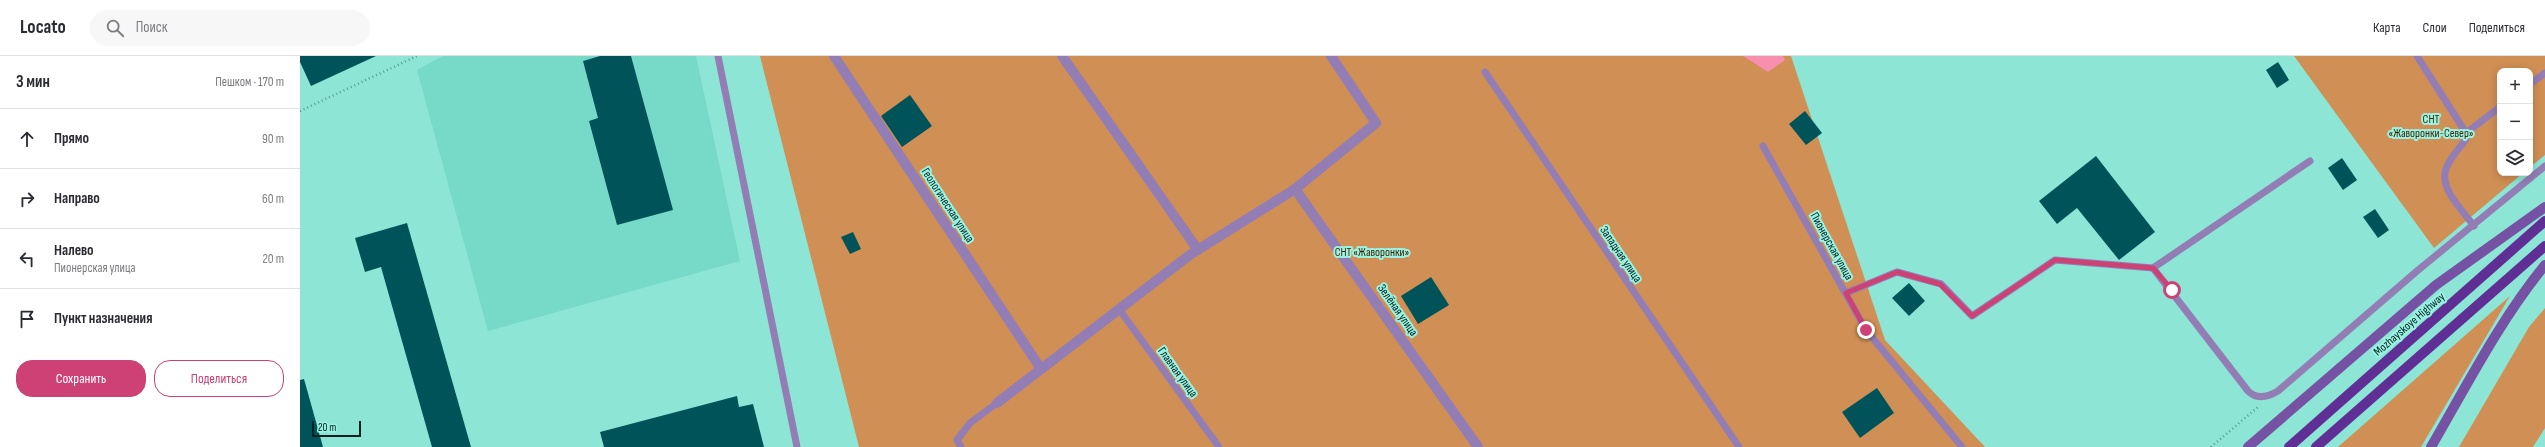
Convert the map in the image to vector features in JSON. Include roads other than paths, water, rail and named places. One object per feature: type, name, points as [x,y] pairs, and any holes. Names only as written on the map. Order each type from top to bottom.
[{"type":"main road","points":[[2248,447],[2436,285],[2545,207]]},
{"type":"main road","name":"Mozhayskoye Highway","points":[[2290,447],[2545,222]]},
{"type":"main road","points":[[2316,447],[2545,246]]},
{"type":"main road","points":[[2431,447],[2495,336],[2526,289],[2545,265]]},
{"type":"street","name":"Геологическая улица","points":[[834,56],[1041,369]]},
{"type":"street","points":[[1062,56],[1198,250]]},
{"type":"street","points":[[997,403],[1198,250],[1296,188],[1376,123],[1331,56]]},
{"type":"street","name":"Зелёная улица","points":[[1296,188],[1478,447]]},
{"type":"lane","points":[[718,56],[797,447]]},
{"type":"lane","points":[[2417,56],[2466,133],[2466,139],[2445,172],[2445,183],[2450,194],[2474,226]]},
{"type":"lane","name":"Западная улица","points":[[1485,72],[1739,447]]},
{"type":"lane","points":[[2533,82],[2545,73]]},
{"type":"lane","points":[[2466,133],[2497,109]]},
{"type":"lane","name":"Пионерская улица","points":[[1764,146],[1866,330],[1962,447]]},
{"type":"lane","points":[[1846,293],[1897,272],[1940,284],[1972,316],[2055,260],[2153,268],[2310,161]]},
{"type":"lane","points":[[2153,268],[2248,391],[2252,395],[2265,397],[2278,391],[2417,271],[2474,226],[2545,166]]},
{"type":"lane","name":"Главная улица","points":[[1119,309],[1219,447]]},
{"type":"lane","points":[[960,447],[957,440],[970,423],[997,403]]},
{"type":"park label","name":"СНТ «Жаворонки-Север»","points":[[2431,126]]},
{"type":"park label","name":"СНТ «Жаворонки»","points":[[1372,252]]}]
